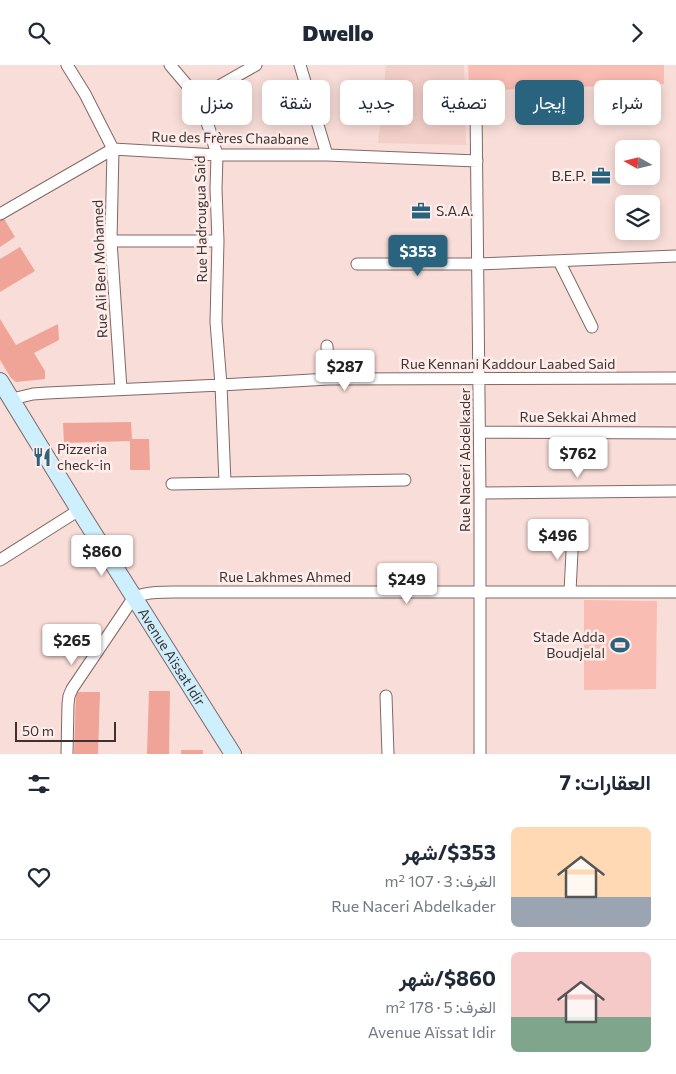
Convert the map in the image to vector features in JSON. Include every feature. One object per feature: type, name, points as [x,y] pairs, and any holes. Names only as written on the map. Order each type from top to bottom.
[{"type":"main road","name":"Avenue Aïssat Idir","points":[[0,381],[6,403],[79,510],[233,754]]},
{"type":"street","points":[[0,214],[113,149],[85,94],[67,65]]},
{"type":"street","name":"Rue Hadrougua Said","points":[[170,65],[183,80]]},
{"type":"street","points":[[230,80],[256,65]]},
{"type":"street","points":[[300,65],[327,155]]},
{"type":"street","name":"Rue Hadrougua Said","points":[[208,125],[217,155],[218,241],[216,322],[226,483]]},
{"type":"street","name":"Rue Naceri Abdelkader","points":[[476,125],[480,431],[480,754]]},
{"type":"street","name":"Rue des Frères Chaabane","points":[[113,149],[217,155],[327,155],[477,161]]},
{"type":"street","name":"Rue Ali Ben Mohamed","points":[[113,149],[112,241],[121,389]]},
{"type":"street","points":[[112,241],[218,241]]},
{"type":"street","points":[[357,264],[478,264],[676,256]]},
{"type":"street","points":[[559,261],[592,327]]},
{"type":"street","points":[[327,346],[329,379]]},
{"type":"street","name":"Rue Kennani Kaddour Laabed Said","points":[[6,403],[33,394],[329,379],[676,378]]},
{"type":"street","name":"Rue Sekkai Ahmed","points":[[480,431],[676,433]]},
{"type":"street","points":[[172,484],[405,480]]},
{"type":"street","points":[[480,493],[676,491]]},
{"type":"street","points":[[0,560],[79,510]]},
{"type":"street","points":[[570,591],[573,533]]},
{"type":"street","name":"Rue Lakhmes Ahmed","points":[[134,597],[144,594],[185,591],[480,593],[570,591],[676,593]]},
{"type":"street","points":[[67,754],[69,696],[134,597]]},
{"type":"street","points":[[386,697],[388,754]]},
{"type":"shaded area","points":[[386,65],[464,65],[464,80],[423,80],[423,125],[466,125],[466,145],[378,143],[380,125],[413,125],[413,80],[384,80]]},
{"type":"shaded area","points":[[468,65],[664,65],[664,84],[661,84],[661,80],[594,80],[594,87],[584,87],[584,80],[515,80],[515,89],[505,90],[505,80],[469,80]]},
{"type":"shaded area","name":"Stade Adda Boudjelal","points":[[584,600],[657,601],[656,689],[584,690]]},
{"type":"building","points":[[3,217],[15,237],[0,247],[0,219]]},
{"type":"building","points":[[20,247],[35,271],[0,292],[0,259]]},
{"type":"building","points":[[0,319],[16,345],[58,324],[59,340],[34,353],[45,371],[45,379],[16,382],[11,378],[0,360]]},
{"type":"building","points":[[131,422],[132,439],[149,439],[150,470],[130,470],[130,441],[64,443],[63,423]]},
{"type":"building","points":[[149,691],[170,691],[169,754],[147,754]]},
{"type":"building","points":[[76,692],[100,692],[98,754],[74,754]]},
{"type":"building","points":[[181,750],[203,750],[203,754],[181,754]]},
{"type":"place","name":"B.E.P.","points":[[601,176]]},
{"type":"place","name":"S.A.A.","points":[[421,211]]},
{"type":"place","name":"Pizzeria check-in","points":[[42,457]]},
{"type":"place","name":"Stade Adda Boudjelal","points":[[620,645]]}]
